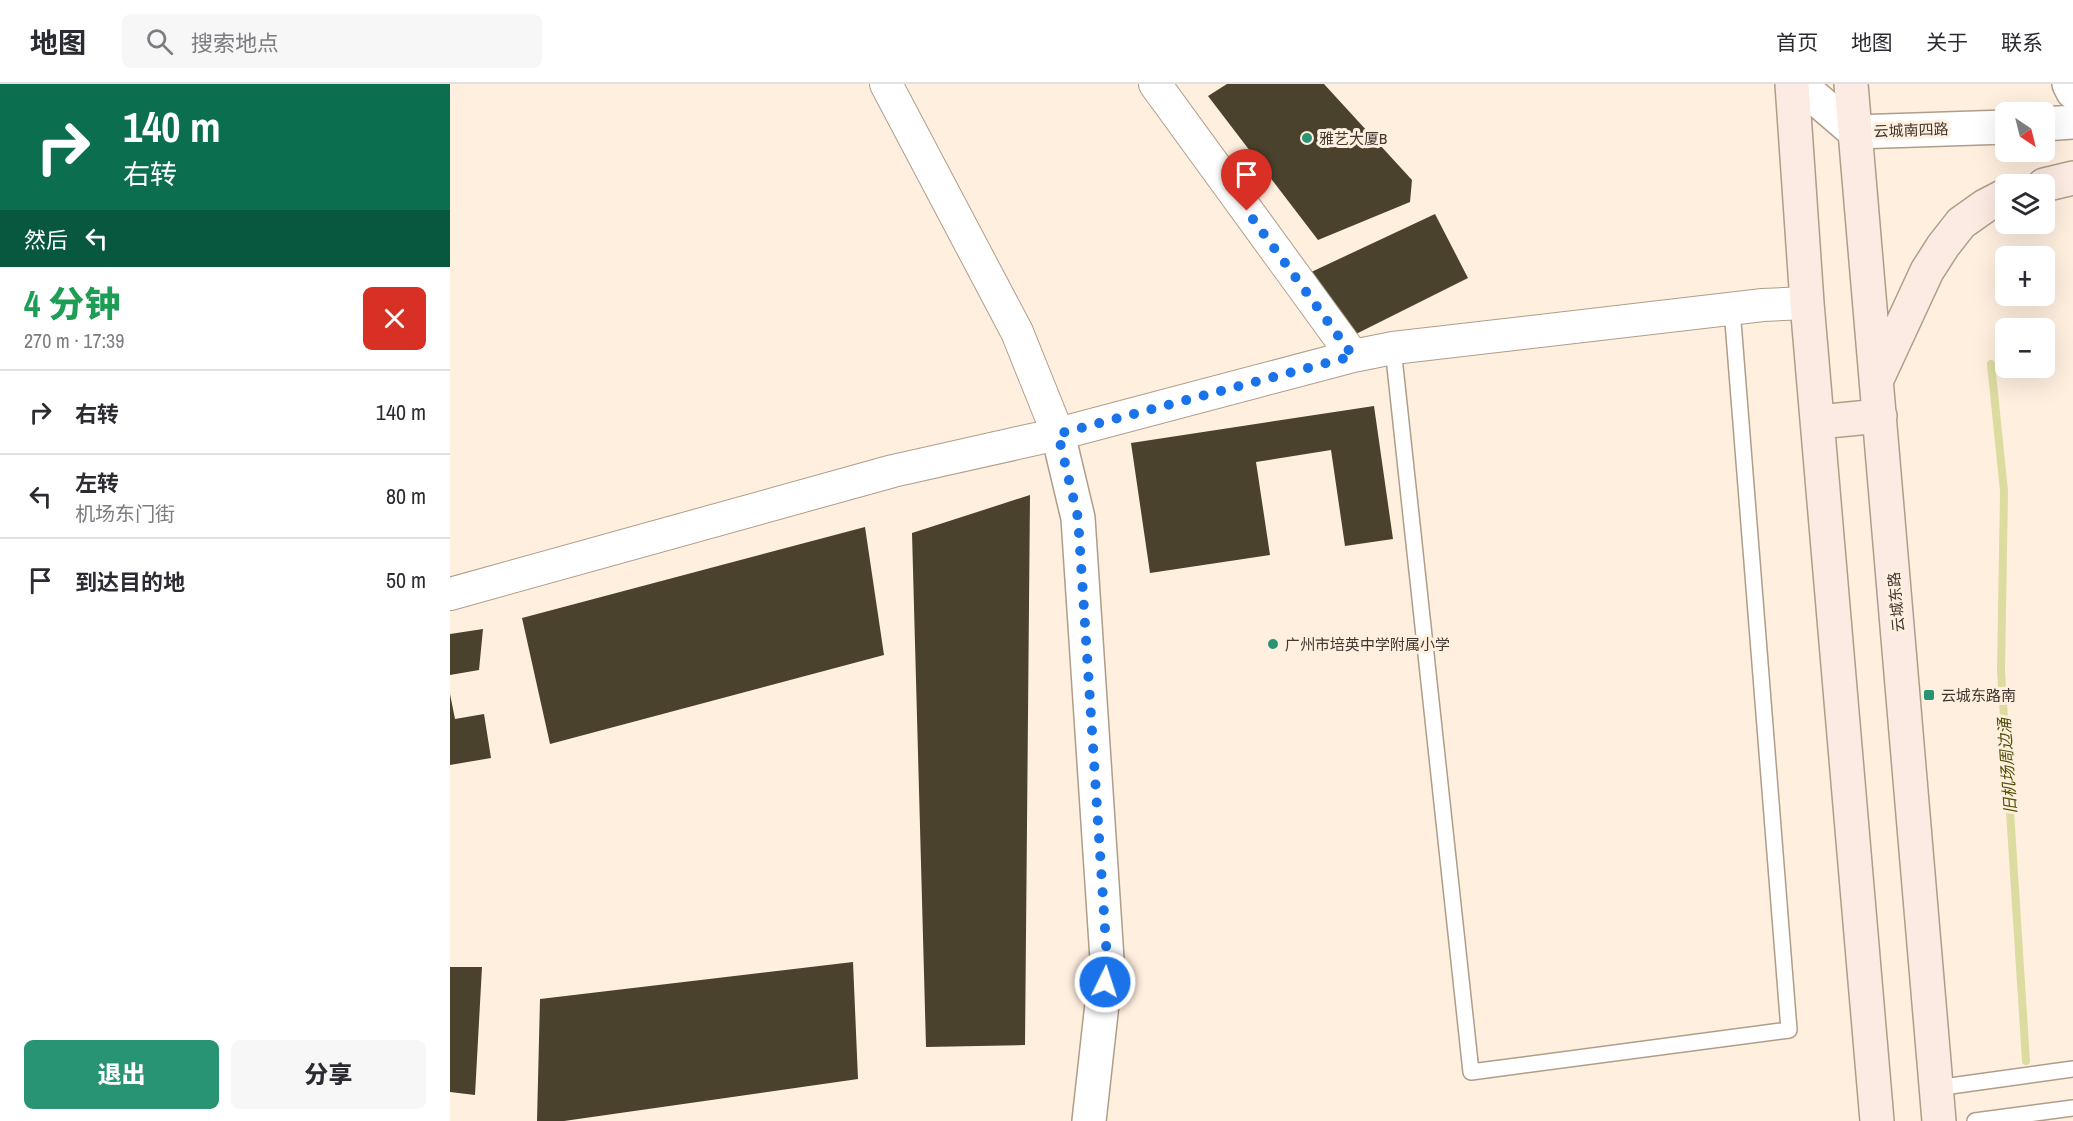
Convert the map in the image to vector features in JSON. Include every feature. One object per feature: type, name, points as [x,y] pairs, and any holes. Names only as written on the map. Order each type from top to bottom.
[{"type":"main road","points":[[1792,84],[1807,303],[1877,1121]]},
{"type":"main road","name":"云城东路","points":[[1851,84],[1939,1121]]},
{"type":"main road","points":[[2055,182],[2073,178]]},
{"type":"main road","points":[[1877,378],[1927,272],[1943,246],[1961,223],[1995,201]]},
{"type":"main road","points":[[1818,422],[1880,416]]},
{"type":"street","points":[[886,84],[1017,332],[1058,434],[1078,518],[1107,959],[1089,1121]]},
{"type":"street","points":[[1155,84],[1353,356]]},
{"type":"street","name":"云城南四路","points":[[1799,84],[1855,132],[1995,127]]},
{"type":"street","points":[[2069,84],[2073,92]]},
{"type":"street","points":[[2055,123],[2073,122]]},
{"type":"street","points":[[450,594],[893,471],[1058,434],[1353,356],[1393,348],[1732,309],[1807,303]]},
{"type":"lane","points":[[1393,348],[1471,1072],[1789,1030],[1732,309]]},
{"type":"lane","points":[[1936,1088],[2073,1070]]},
{"type":"lane","points":[[1975,1121],[2073,1108]]},
{"type":"building","name":"雅艺大厦B","points":[[1227,84],[1324,84],[1412,180],[1410,202],[1318,240],[1208,96]]},
{"type":"building","points":[[1435,214],[1468,278],[1354,335],[1307,274]]},
{"type":"building","points":[[1374,406],[1393,539],[1345,546],[1331,450],[1256,462],[1270,555],[1150,573],[1131,443]]},
{"type":"building","points":[[1030,495],[1025,1045],[926,1047],[912,533]]},
{"type":"building","points":[[865,527],[884,655],[550,744],[522,618]]},
{"type":"building","points":[[483,629],[479,670],[450,675],[450,634]]},
{"type":"building","points":[[450,694],[455,719],[484,714],[491,758],[450,765]]},
{"type":"building","points":[[853,962],[858,1079],[564,1121],[537,1121],[540,999]]},
{"type":"building","points":[[450,967],[482,967],[475,1095],[450,1092]]},
{"type":"waterway","name":"旧机场周边涌","points":[[1991,364],[2004,491],[2001,671],[2026,1061]]},
{"type":"place","name":"雅艺大厦B","points":[[1307,138]]},
{"type":"place","name":"广州市培英中学附属小学","points":[[1273,644]]},
{"type":"place","name":"云城东路南","points":[[1929,695]]},
{"type":"route","points":[[1105,982],[1107,959],[1078,518],[1058,434],[1353,356],[1247,211]]}]
